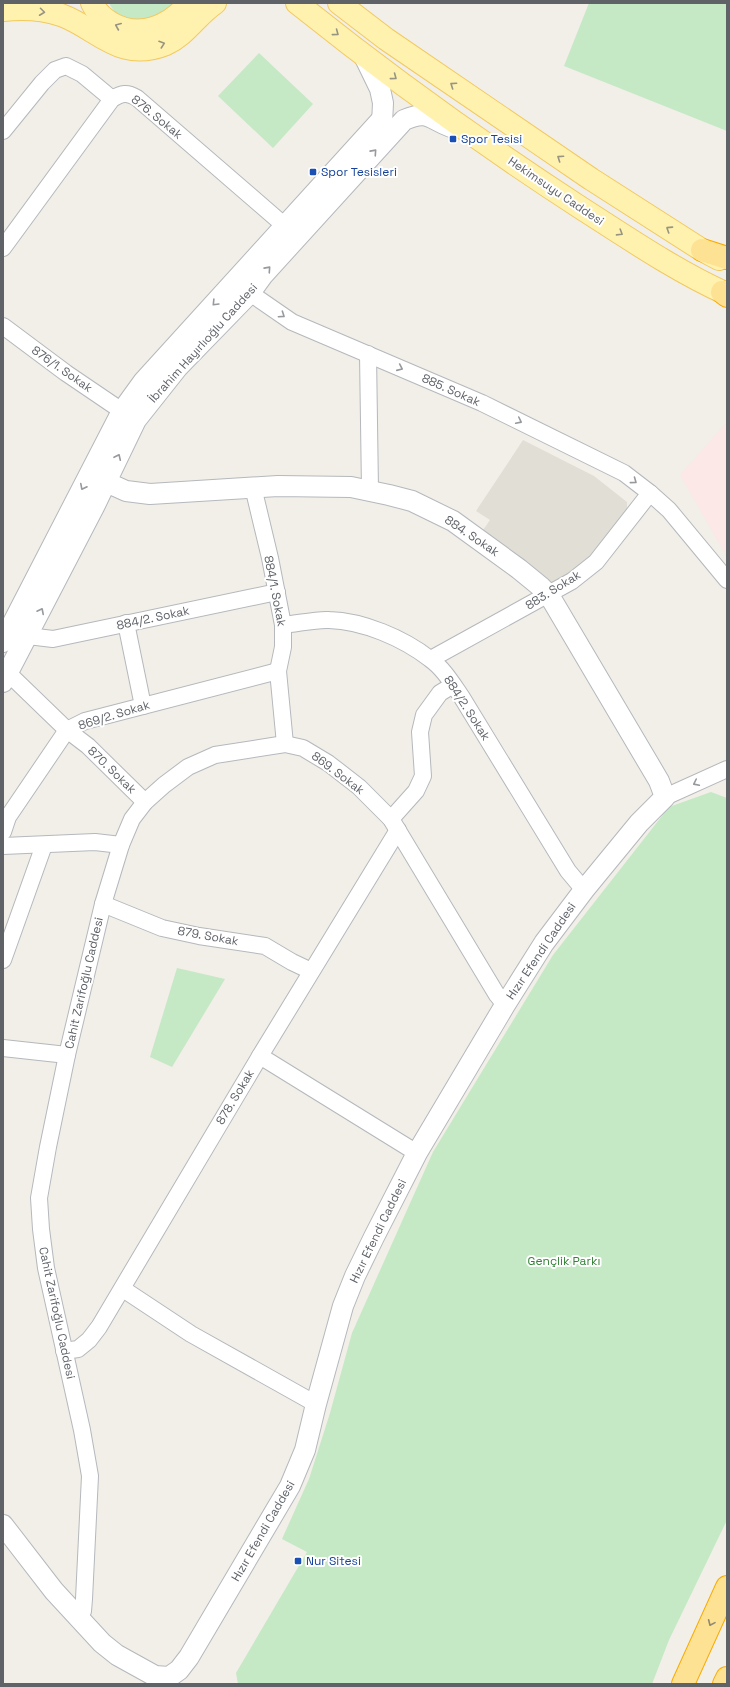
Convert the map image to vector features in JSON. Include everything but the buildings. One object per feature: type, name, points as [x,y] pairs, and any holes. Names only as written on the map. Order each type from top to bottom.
[{"type":"highway","points":[[702,250],[727,258]]},
{"type":"highway","points":[[683,1684],[727,1587]]},
{"type":"highway","points":[[724,1684],[727,1678]]},
{"type":"main road","points":[[92,3],[100,15],[118,27],[136,31],[146,31],[172,20],[189,3]]},
{"type":"main road","points":[[3,10],[44,11],[60,15],[116,46],[145,49],[166,44],[181,35],[215,3]]},
{"type":"main road","points":[[279,3],[290,9],[304,8]]},
{"type":"main road","points":[[339,3],[355,11],[386,39],[568,163],[702,250],[727,263]]},
{"type":"main road","name":"Hekimsuyu Caddesi","points":[[304,8],[363,54],[546,185],[620,233],[725,294]]},
{"type":"street","points":[[363,54],[380,89],[385,128]]},
{"type":"street","points":[[3,131],[42,82],[55,70],[66,66],[82,74],[112,99]]},
{"type":"street","name":"876. Sokak","points":[[3,248],[112,99],[121,94],[129,94],[137,98],[285,226]]},
{"type":"street","name":"İbrahim Hayırlıoğlu Caddesi","points":[[244,286],[263,275],[312,208],[385,128],[419,114],[432,116],[444,125],[472,133]]},
{"type":"street","name":"İbrahim Hayırlıoğlu Caddesi","points":[[3,642],[129,415],[178,367],[244,286],[285,226],[312,208]]},
{"type":"street","name":"885. Sokak","points":[[244,286],[292,322],[482,403],[624,473],[650,492],[686,529],[727,580]]},
{"type":"street","name":"876/1. Sokak","points":[[3,326],[66,373],[129,415]]},
{"type":"street","points":[[368,354],[370,490]]},
{"type":"street","name":"İbrahim Hayırlıoğlu Caddesi","points":[[5,678],[28,636],[106,482],[129,415]]},
{"type":"street","name":"884. Sokak","points":[[106,482],[126,492],[150,494],[253,487],[351,487],[370,490],[412,501],[453,521],[530,578],[549,595],[660,781],[665,797]]},
{"type":"street","name":"884/1. Sokak","points":[[253,487],[283,625],[283,646],[278,671],[285,744]]},
{"type":"street","name":"883. Sokak","points":[[431,659],[572,582],[596,562],[650,492]]},
{"type":"street","name":"884/2. Sokak","points":[[28,636],[53,638],[277,592]]},
{"type":"street","name":"884/2. Sokak","points":[[283,625],[328,620],[364,626],[396,637],[431,659],[453,685],[568,871],[584,890]]},
{"type":"street","points":[[126,623],[143,706]]},
{"type":"street","name":"869/2. Sokak","points":[[3,832],[8,817],[67,730],[85,721],[278,671]]},
{"type":"street","name":"870. Sokak","points":[[5,678],[88,746],[145,802]]},
{"type":"street","name":"878. Sokak","points":[[64,1351],[78,1349],[89,1340],[99,1327],[311,971],[394,825],[416,791],[423,776],[420,732],[424,715],[440,693],[453,685]]},
{"type":"street","name":"869. Sokak","points":[[121,845],[132,819],[145,802],[188,767],[215,755],[285,744],[303,748],[328,763],[359,787],[394,825],[497,995],[505,1004]]},
{"type":"street","points":[[665,797],[727,768]]},
{"type":"street","name":"Hızır Efendi Caddesi","points":[[152,1680],[170,1677],[179,1670],[189,1657],[290,1486],[305,1450],[316,1404],[345,1300],[371,1243],[417,1153],[505,1004],[544,942],[584,890],[640,823],[665,797]]},
{"type":"street","points":[[3,846],[95,842],[121,845]]},
{"type":"street","points":[[3,960],[6,938],[44,845]]},
{"type":"street","name":"Cahit Zarifoğlu Caddesi","points":[[79,1619],[83,1611],[84,1599],[90,1476],[82,1430],[46,1268],[39,1198],[67,1055],[103,904],[121,845]]},
{"type":"street","name":"879. Sokak","points":[[103,904],[162,928],[199,936],[265,946],[311,971]]},
{"type":"street","points":[[3,1048],[67,1055]]},
{"type":"street","points":[[260,1056],[417,1153]]},
{"type":"street","points":[[123,1289],[191,1334],[316,1404]]},
{"type":"street","points":[[3,1525],[54,1591],[102,1643],[152,1680]]},
{"type":"shaded area","points":[[727,422],[727,557],[680,475]]},
{"type":"shaded area","points":[[523,440],[594,476],[627,502],[627,517],[596,556],[555,587],[481,533],[490,520],[476,511]]},
{"type":"green space","points":[[109,3],[178,3],[162,20],[132,20],[119,15]]},
{"type":"green space","points":[[589,3],[727,3],[727,131],[564,66]]},
{"type":"green space","points":[[259,53],[313,104],[273,148],[218,96]]},
{"type":"green space","name":"Gençlik Parkı","points":[[711,792],[727,798],[727,1520],[669,1640],[652,1684],[238,1684],[236,1673],[307,1552],[282,1539],[309,1479],[330,1413],[352,1333],[433,1152],[553,955],[669,807]]},
{"type":"green space","points":[[177,968],[225,979],[172,1067],[150,1057]]},
{"type":"place","name":"Spor Tesisi","points":[[453,139]]},
{"type":"place","name":"Spor Tesisleri","points":[[313,172]]},
{"type":"place","name":"Nur Sitesi","points":[[298,1561]]}]
